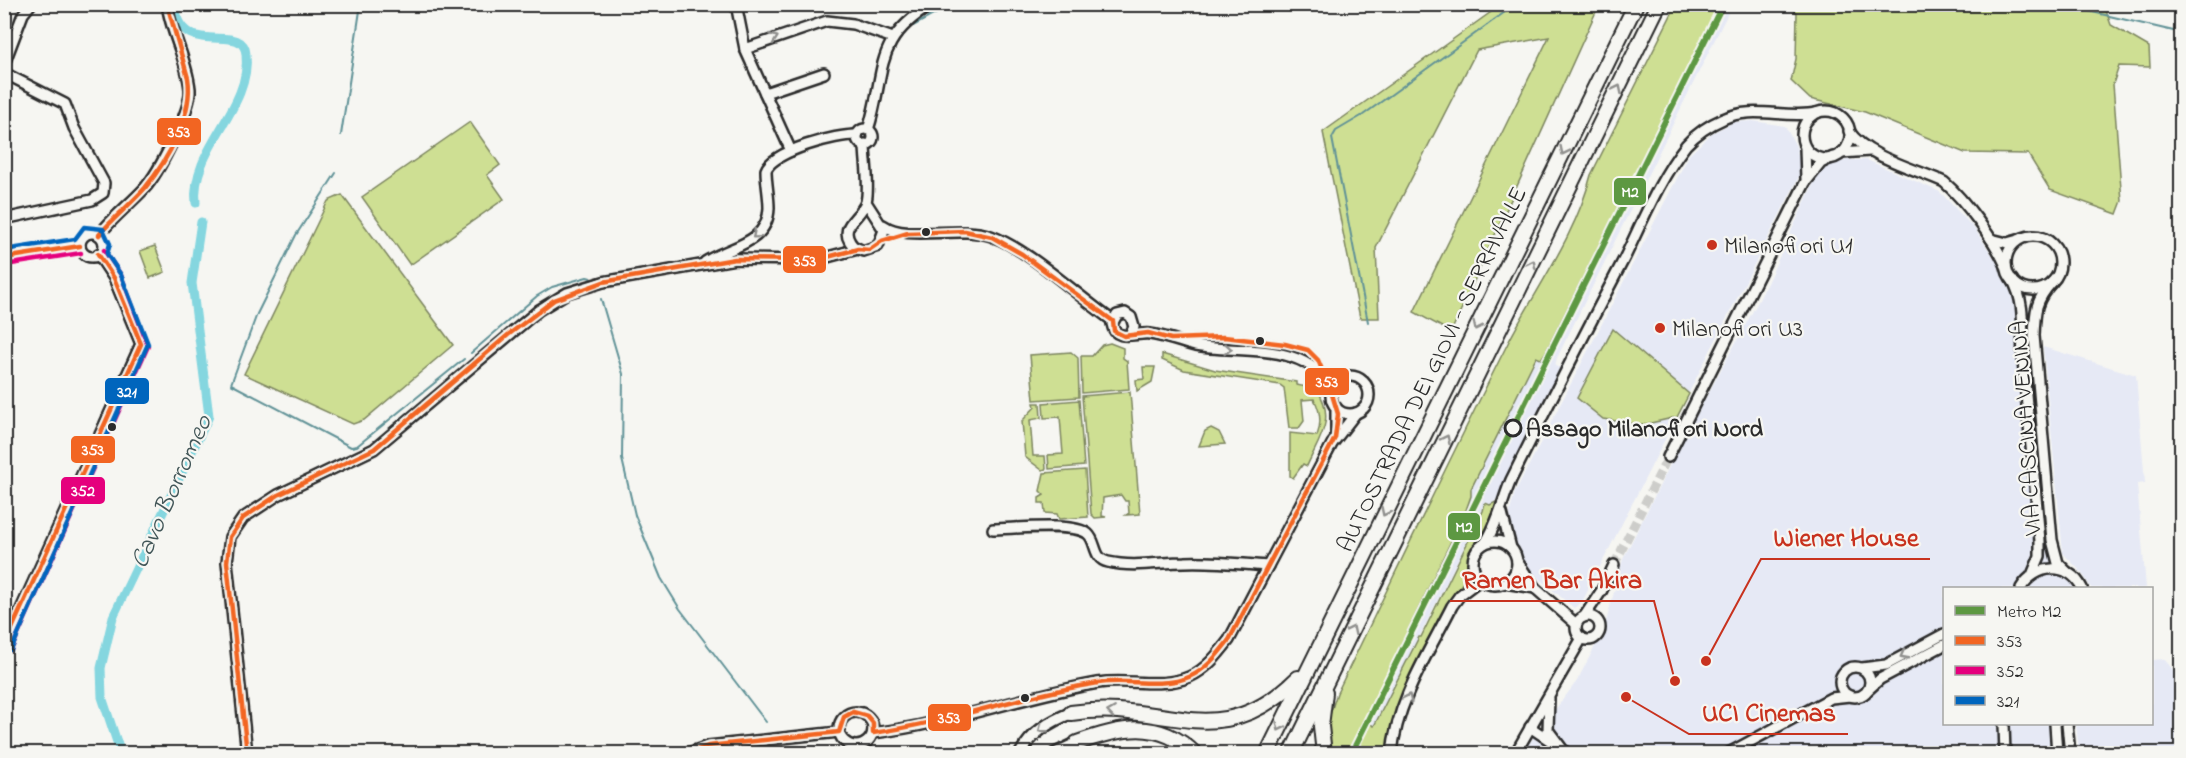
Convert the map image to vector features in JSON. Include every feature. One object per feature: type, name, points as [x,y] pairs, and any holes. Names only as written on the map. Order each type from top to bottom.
[{"type":"highway","name":"AUTOSTRADA DEI GIOVI - SERRAVALLE","points":[[1267,753],[1636,4]]},
{"type":"highway","name":"AUTOSTRADA DEI GIOVI - SERRAVALLE","points":[[1291,753],[1659,4]]},
{"type":"highway","points":[[1071,713],[1108,711],[1207,729],[1243,724],[1279,700],[1311,663]]},
{"type":"highway","points":[[1324,753],[1321,726],[1326,682]]},
{"type":"highway","points":[[1077,743],[1118,730],[1144,728],[1171,736],[1195,753]]},
{"type":"main road","points":[[1020,753],[1036,732],[1050,722],[1071,713]]},
{"type":"main road","points":[[1054,753],[1077,743]]},
{"type":"street","points":[[4,64],[23,14],[31,4]]},
{"type":"street","points":[[99,236],[109,221],[153,179],[189,106],[190,91],[185,63],[172,32],[167,4]]},
{"type":"street","points":[[736,4],[745,49],[791,151]]},
{"type":"street","points":[[908,233],[883,225],[866,202],[865,144],[873,137],[868,129],[875,96],[893,38],[910,18],[933,4]]},
{"type":"street","points":[[745,49],[816,23],[840,21],[893,38]]},
{"type":"street","points":[[4,73],[65,104],[74,128],[104,183],[103,193],[92,200],[4,219]]},
{"type":"street","points":[[765,93],[824,73]]},
{"type":"street","points":[[1535,588],[1505,583],[1492,585],[1480,580],[1476,575],[1472,560],[1474,553],[1491,534],[1501,505],[1575,353],[1679,155],[1696,135],[1725,117],[1757,112],[1799,116],[1817,113],[1837,114],[1843,118],[1855,139],[1872,151],[1944,182],[1964,201],[1991,239],[2012,279],[2019,285],[2036,290],[2052,282],[2060,266],[2057,249],[2051,243],[2035,236],[2007,243],[1991,239]]},
{"type":"street","points":[[1805,183],[1808,168],[1802,133],[1806,121],[1817,113]]},
{"type":"street","points":[[1772,114],[1788,119],[1802,133]]},
{"type":"street","points":[[700,265],[716,255],[750,241],[762,232],[769,209],[766,182],[769,163],[776,157],[842,136],[857,135],[861,130],[868,129]]},
{"type":"street","points":[[1668,457],[1805,183],[1821,163],[1837,155],[1848,143],[1850,131]]},
{"type":"street","points":[[857,135],[859,142],[865,144]]},
{"type":"street","points":[[1805,146],[1817,157],[1872,151]]},
{"type":"street","points":[[834,255],[847,236],[847,227],[866,202]]},
{"type":"street","points":[[856,216],[866,213],[876,216]]},
{"type":"street","points":[[882,241],[883,225]]},
{"type":"street","points":[[247,753],[227,562],[228,546],[237,524],[278,495],[374,448],[508,334],[554,300],[581,288],[603,282],[700,265],[751,258],[816,260],[858,249],[874,249],[882,241],[908,233],[965,231],[992,237],[1022,254],[1113,321]]},
{"type":"street","points":[[80,246],[86,234],[99,236]]},
{"type":"street","points":[[98,254],[104,245],[99,236]]},
{"type":"street","points":[[847,236],[858,249]]},
{"type":"street","points":[[2006,266],[2011,247],[2018,240]]},
{"type":"street","points":[[80,246],[85,254],[98,254]]},
{"type":"street","points":[[4,258],[80,246]]},
{"type":"street","points":[[4,647],[141,344],[114,278],[98,254]]},
{"type":"street","name":"VIA CASCINA VENINA","points":[[2012,279],[2020,293],[2022,304],[2023,359],[2040,541],[2040,555],[2025,583]]},
{"type":"street","name":"VIA CASCINA VENINA","points":[[2052,282],[2036,304],[2034,336],[2052,540],[2058,563],[2081,587]]},
{"type":"street","points":[[1131,333],[1134,323],[1128,314],[1117,315],[1112,328],[1116,334],[1156,335],[1194,345],[1290,357],[1318,371],[1326,379],[1338,414],[1335,438]]},
{"type":"street","points":[[873,733],[934,724],[1100,683],[1167,682],[1192,676],[1214,658],[1229,640],[1335,438],[1368,401],[1368,390],[1362,381],[1350,376],[1338,380],[1331,391]]},
{"type":"street","points":[[1336,407],[1345,413],[1356,413]]},
{"type":"street","points":[[1501,505],[1502,519],[1517,560],[1535,588],[1576,624],[1576,632],[1582,638],[1590,640],[1597,636],[1598,603],[1602,590]]},
{"type":"street","points":[[993,530],[1055,528],[1082,531],[1089,535],[1099,557],[1108,562],[1136,565],[1186,562],[1268,566]]},
{"type":"street","points":[[1485,543],[1499,541],[1511,548]]},
{"type":"street","points":[[1505,583],[1514,574],[1517,560]]},
{"type":"street","points":[[1576,624],[1584,617],[1602,590],[1614,566]]},
{"type":"street","name":"VIA CASCINA VENINA","points":[[2025,583],[2049,568],[2067,572]]},
{"type":"street","points":[[1392,753],[1395,731],[1404,705],[1452,606],[1460,595],[1480,580]]},
{"type":"street","points":[[1584,617],[1591,616],[1598,623]]},
{"type":"street","points":[[1831,698],[1840,685],[1842,675],[1848,669],[1870,669],[1886,665],[1943,635]]},
{"type":"street","points":[[1515,753],[1582,638]]},
{"type":"street","points":[[1727,753],[1831,698],[1863,695],[1880,679],[1943,646]]},
{"type":"street","points":[[1862,668],[1869,675],[1869,689]]},
{"type":"street","points":[[1840,685],[1850,696]]},
{"type":"street","points":[[1550,693],[1548,730],[1563,750]]},
{"type":"street","points":[[858,712],[871,719],[873,733],[867,742],[856,746],[845,742],[839,732],[844,717],[858,712]]},
{"type":"street","points":[[2004,725],[2005,753]]},
{"type":"street","points":[[2055,725],[2057,753]]},
{"type":"street","points":[[2067,725],[2070,753]]},
{"type":"street","points":[[1530,728],[1548,730]]},
{"type":"street","points":[[1530,728],[1563,750]]},
{"type":"street","points":[[685,753],[708,746],[839,732]]},
{"type":"shaded area","points":[[1719,5],[1732,5],[1557,358],[1555,366],[1560,368],[1494,504],[1486,504],[1374,727],[1363,721],[1465,511],[1471,496],[1471,489],[1536,357],[1545,353]]},
{"type":"shaded area","points":[[1753,121],[1785,126],[1796,146],[1802,171],[1582,602],[1574,608],[1526,568],[1511,530],[1510,511],[1515,492],[1689,155],[1712,133],[1734,122]]},
{"type":"shaded area","points":[[1847,160],[1867,160],[1940,192],[1974,228],[2035,318],[2058,563],[2081,587],[1943,587],[1943,725],[2067,725],[2070,753],[1521,754],[1577,681],[1604,629],[1623,559],[1676,453],[1761,296],[1817,176],[1828,166]]},
{"type":"shaded area","points":[[2043,347],[2136,375],[2145,483],[2137,484],[2146,587],[2090,587],[2082,573],[2063,553]]},
{"type":"shaded area","points":[[2164,659],[2181,679],[2181,753],[2079,753],[2076,725],[2153,725],[2153,660]]},
{"type":"green space","points":[[1501,5],[1599,5],[1451,332],[1414,312],[1549,37],[1477,50],[1376,248],[1379,318],[1360,318],[1323,132]]},
{"type":"green space","points":[[1676,5],[1719,5],[1545,353],[1541,359],[1536,357],[1471,489],[1466,510],[1364,721],[1374,726],[1421,637],[1485,503],[1490,505],[1498,501],[1493,523],[1484,537],[1471,549],[1464,581],[1450,599],[1398,705],[1390,730],[1388,753],[1329,754],[1326,727],[1337,693],[1509,341],[1566,240],[1591,175]]},
{"type":"green space","points":[[1788,5],[2104,5],[2111,25],[2149,47],[2150,67],[2119,66],[2113,84],[2122,201],[2117,214],[2050,190],[2028,154],[1965,153],[1865,112],[1810,99],[1791,81],[1796,59],[1797,13]]},
{"type":"green space","points":[[470,122],[500,165],[487,175],[504,199],[410,265],[362,197]]},
{"type":"green space","points":[[342,195],[453,345],[364,420],[353,424],[244,374],[328,201]]},
{"type":"green space","points":[[155,246],[165,272],[150,278],[140,251]]},
{"type":"green space","points":[[1613,329],[1689,394],[1677,417],[1642,425],[1603,419],[1577,398]]},
{"type":"green space","points":[[1110,343],[1123,348],[1123,358],[1127,361],[1129,389],[1082,393],[1081,356],[1092,356],[1102,345]]},
{"type":"green space","points":[[1071,352],[1078,358],[1079,397],[1034,400],[1030,355]]},
{"type":"green space","points":[[1162,354],[1215,370],[1296,382],[1296,385],[1317,389],[1323,400],[1326,419],[1321,437],[1307,466],[1303,464],[1293,478],[1290,476],[1290,433],[1317,436],[1320,418],[1314,399],[1302,400],[1304,421],[1299,428],[1289,428],[1284,388],[1280,385],[1184,370],[1162,360]]},
{"type":"green space","points":[[1143,367],[1155,367],[1152,382],[1137,391],[1136,380],[1144,379]]},
{"type":"green space","points":[[1130,392],[1140,514],[1126,515],[1129,513],[1128,501],[1125,501],[1121,495],[1103,498],[1102,516],[1106,517],[1095,518],[1091,514],[1082,396]]},
{"type":"green space","points":[[1079,400],[1084,466],[1049,469],[1048,455],[1063,454],[1060,417],[1044,418],[1043,403]]},
{"type":"green space","points":[[1034,403],[1040,403],[1041,418],[1030,420],[1033,456],[1045,456],[1046,469],[1042,470],[1025,457],[1022,421],[1035,407]]},
{"type":"green space","points":[[1211,428],[1219,432],[1225,444],[1199,446],[1205,431]]},
{"type":"green space","points":[[1085,470],[1088,517],[1059,519],[1057,514],[1045,513],[1044,503],[1039,503],[1039,498],[1044,495],[1040,491],[1044,473]]},
{"type":"waterway","name":"Cavo Borromeo","points":[[174,4],[179,22],[187,32],[199,37],[234,40],[242,44],[246,54],[245,74],[240,93],[202,164],[197,183],[196,203]]},
{"type":"waterway","points":[[341,135],[361,4]]},
{"type":"waterway","points":[[913,26],[953,4]]},
{"type":"waterway","points":[[1368,322],[1332,138],[1336,131],[1363,115],[1516,4]]},
{"type":"waterway","points":[[2058,4],[2182,33]]},
{"type":"waterway","points":[[336,173],[296,235],[257,314],[231,384],[351,447],[357,446],[464,359]]},
{"type":"waterway","name":"Cavo Borromeo","points":[[121,754],[102,697],[101,668],[113,617],[209,416],[192,283],[201,222]]},
{"type":"waterway","points":[[471,353],[537,296],[552,287],[587,277],[591,278]]},
{"type":"waterway","points":[[601,299],[623,374],[622,459],[635,515],[661,578],[680,609],[766,722]]},
{"type":"tunnel","points":[[1614,565],[1668,457]]},
{"type":"metro line","name":"M2","points":[[1351,754],[1723,4]]},
{"type":"transit line","name":"353","points":[[99,235],[145,188],[170,151],[183,122],[189,92],[188,78],[167,4]]},
{"type":"transit line","name":"321","points":[[4,250],[75,239],[84,227],[103,229],[110,244],[107,254],[121,275],[148,344],[11,650]]},
{"type":"transit line","name":"353","points":[[247,754],[227,562],[230,537],[243,518],[278,495],[374,449],[508,335],[554,300],[603,282],[735,259],[816,260],[858,249],[869,250],[882,241],[908,233],[965,231],[992,237],[1022,254],[1113,321],[1114,331],[1124,336],[1148,333],[1171,339],[1224,337],[1285,344],[1308,350],[1318,360],[1338,414],[1335,438],[1229,640],[1211,661],[1195,674],[1167,682],[1109,682],[1070,688],[930,722],[873,733],[873,723],[867,716],[853,712],[844,717],[839,732],[708,746],[686,754]]},
{"type":"transit line","name":"353","points":[[4,258],[80,246]]},
{"type":"transit line","name":"352","points":[[11,650],[148,346],[121,275],[104,250]]},
{"type":"transit line","name":"352","points":[[5,265],[81,253]]},
{"type":"transit line","name":"353","points":[[4,646],[141,344],[114,278],[98,254]]},
{"type":"place","name":"Milanofiori U1","points":[[1712,245]]},
{"type":"place","name":"Milanofiori U3","points":[[1660,328]]},
{"type":"place","name":"Assago Milanofiori Nord","points":[[1513,428]]},
{"type":"place","name":"Wiener House","points":[[1706,661]]},
{"type":"place","name":"Ramen Bar Akira","points":[[1675,681]]},
{"type":"place","name":"UCI Cinemas","points":[[1626,697]]}]
